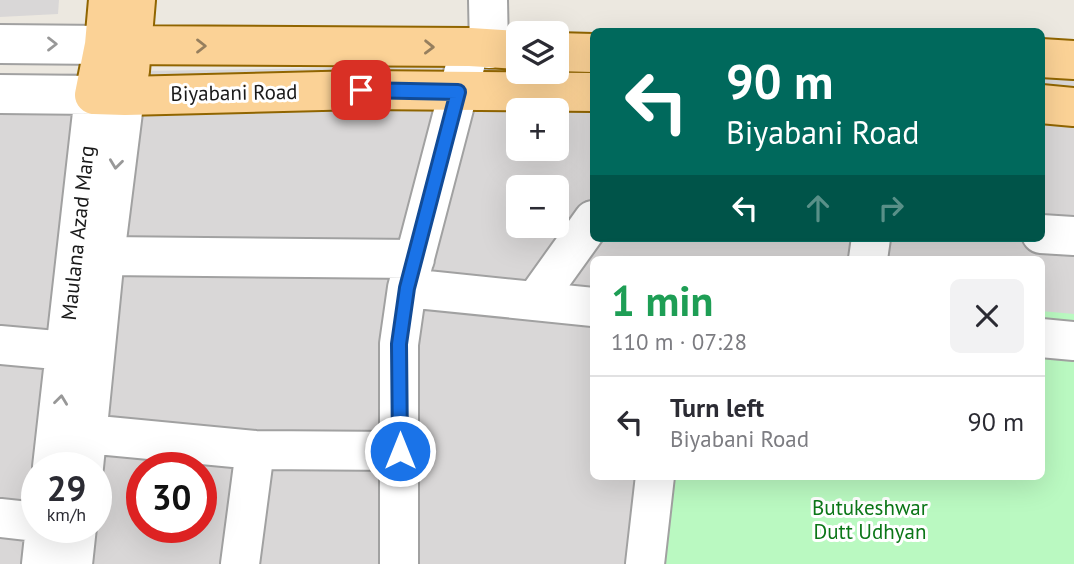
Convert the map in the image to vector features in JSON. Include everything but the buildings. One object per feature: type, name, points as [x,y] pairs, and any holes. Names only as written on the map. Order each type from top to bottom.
[{"type":"main road","name":"Maulana Azad Marg","points":[[108,0],[118,45]]},
{"type":"main road","name":"Maulana Azad Marg","points":[[109,95],[118,45],[136,0]]},
{"type":"main road","points":[[118,45],[492,49]]},
{"type":"main road","points":[[569,52],[590,53]]},
{"type":"main road","points":[[1045,58],[1074,60]]},
{"type":"main road","name":"Biyabani Road","points":[[109,95],[361,90],[590,92]]},
{"type":"main road","points":[[1045,104],[1074,107]]},
{"type":"street","points":[[399,564],[399,344],[411,274],[458,92],[492,49],[488,0]]},
{"type":"street","points":[[0,44],[118,45]]},
{"type":"street","name":"Biyabani Road","points":[[0,94],[109,95]]},
{"type":"street","name":"Maulana Azad Marg","points":[[86,450],[105,256],[109,95]]},
{"type":"street","name":"Maulana Azad Marg","points":[[54,452],[67,351],[109,95]]},
{"type":"street","points":[[535,300],[590,224]]},
{"type":"street","points":[[1045,234],[1074,236]]},
{"type":"street","points":[[105,256],[411,274],[535,300],[590,307]]},
{"type":"street","points":[[1045,338],[1074,341]]},
{"type":"street","points":[[0,345],[67,351]]},
{"type":"street","points":[[86,450],[400,451]]},
{"type":"street","points":[[240,564],[255,450]]},
{"type":"street","points":[[645,564],[655,480]]},
{"type":"street","points":[[0,518],[21,521]]},
{"type":"street","points":[[41,564],[43,543]]},
{"type":"street","points":[[74,564],[76,543]]},
{"type":"shaded area","points":[[0,0],[59,0],[58,14],[0,17]]},
{"type":"shaded area","points":[[590,64],[590,242],[1045,242],[1045,65],[1074,68],[1074,564],[91,564],[93,543],[112,543],[112,452],[103,452],[146,71],[506,65],[506,84],[569,84],[569,65]]},
{"type":"shaded area","points":[[82,73],[38,452],[21,452],[21,543],[27,543],[25,564],[0,564],[0,77]]},
{"type":"green space","name":"Butukeshwar Dutt Udhyan","points":[[1045,311],[1074,314],[1074,564],[665,564],[672,480],[1045,480]]},
{"type":"route","points":[[361,90],[458,92],[407,288],[399,344],[400,451]]}]
